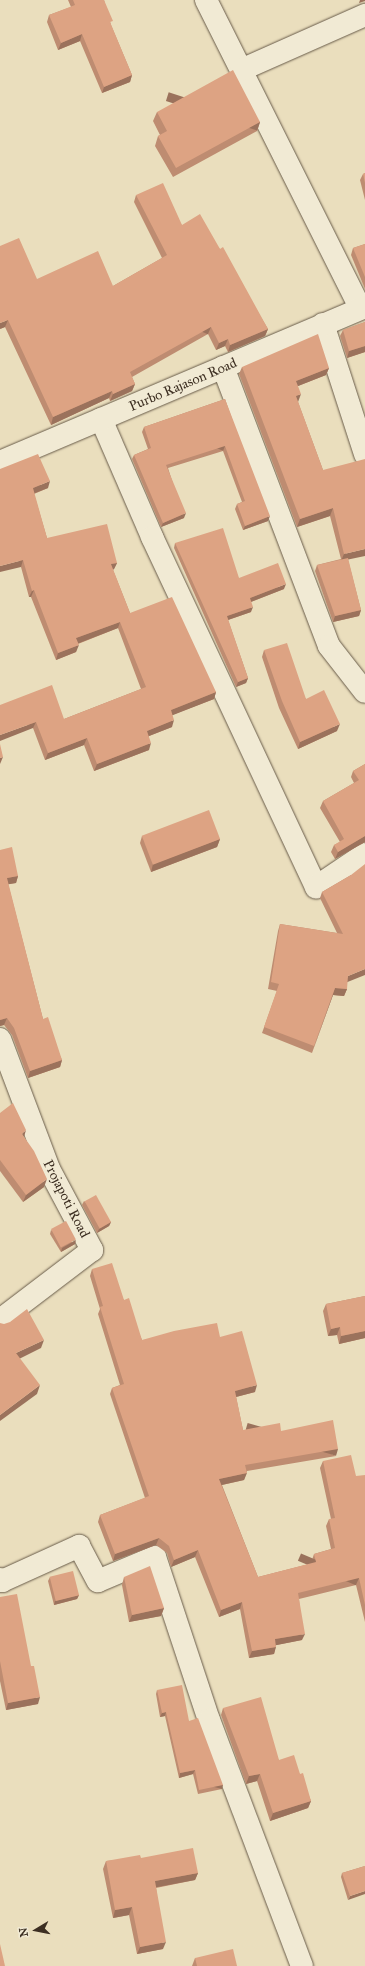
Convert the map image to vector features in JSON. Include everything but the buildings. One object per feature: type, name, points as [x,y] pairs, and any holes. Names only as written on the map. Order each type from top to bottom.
[{"type":"street","points":[[206,0],[362,308]]},
{"type":"street","points":[[241,70],[365,15]]},
{"type":"street","name":"Purbo Rajason Road","points":[[0,462],[362,308]]},
{"type":"street","points":[[323,324],[365,454]]},
{"type":"street","points":[[223,367],[329,646],[365,692]]},
{"type":"street","points":[[101,419],[156,544],[316,888],[365,854]]},
{"type":"street","name":"Projapoti Road","points":[[0,1039],[49,1169],[92,1250],[0,1320]]},
{"type":"street","points":[[0,1578],[2,1581],[79,1546],[98,1581],[155,1558],[209,1720],[302,1966]]}]
